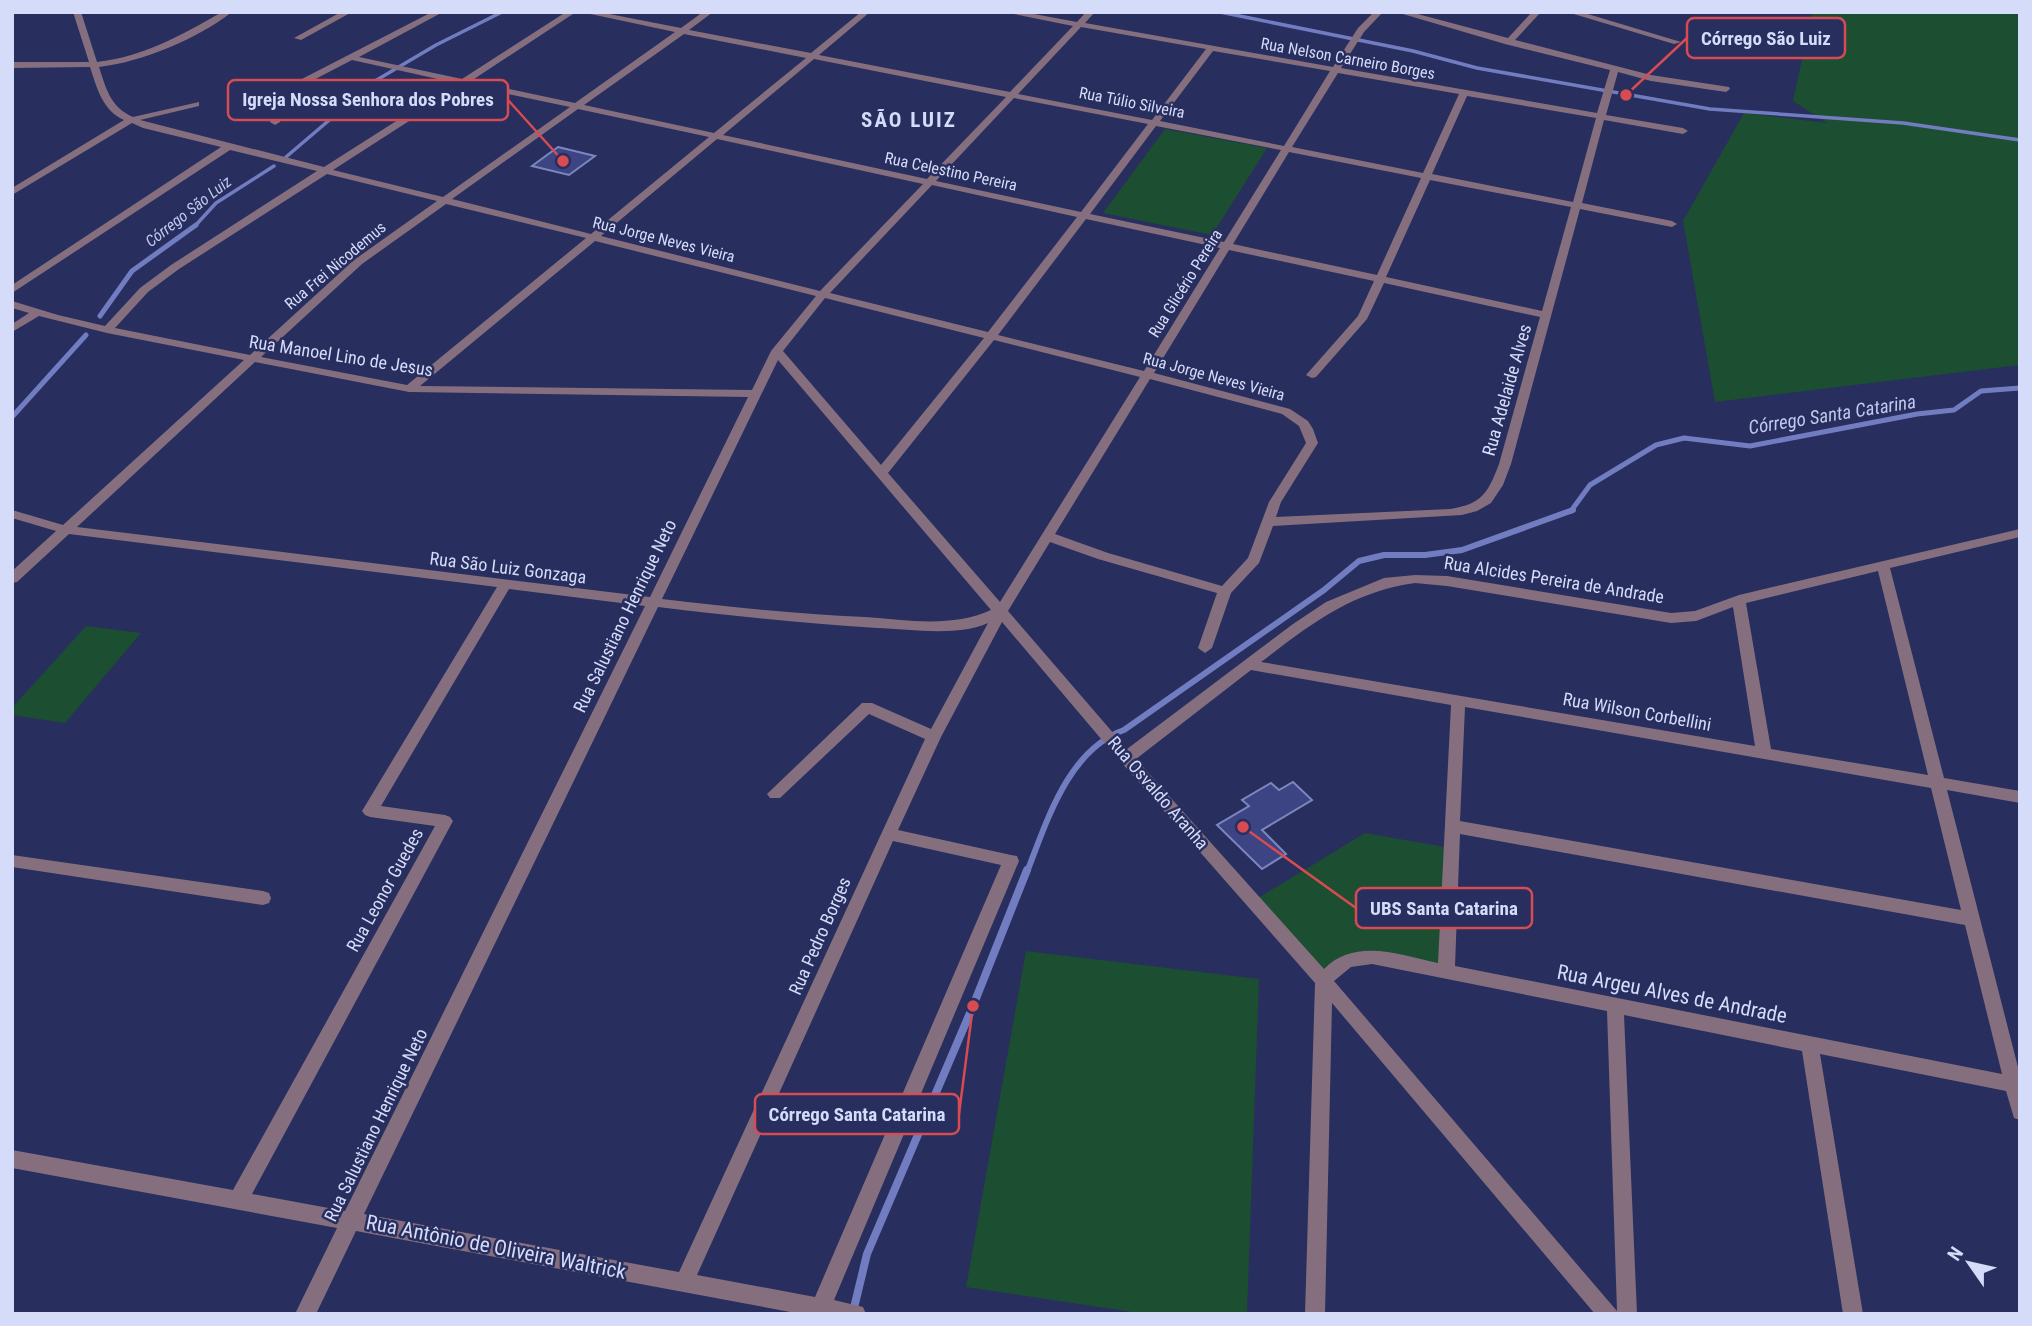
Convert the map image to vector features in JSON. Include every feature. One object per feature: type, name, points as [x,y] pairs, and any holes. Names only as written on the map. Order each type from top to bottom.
[{"type":"street","name":"Rua Jorge Neves Vieira","points":[[77,12],[104,97],[119,114],[130,120],[226,148],[1283,409],[1307,426],[1312,443],[1275,502],[1266,522]]},
{"type":"street","points":[[12,65],[120,61],[162,48],[228,12]]},
{"type":"street","points":[[298,38],[348,12]]},
{"type":"street","points":[[275,122],[279,104],[288,92],[349,57],[439,12]]},
{"type":"street","points":[[107,330],[129,304],[159,277],[572,12]]},
{"type":"street","name":"Rua Túlio Silveira","points":[[584,12],[1672,223]]},
{"type":"street","name":"Rua Frei Nicodemus","points":[[12,579],[358,262],[709,12]]},
{"type":"street","points":[[409,388],[866,12]]},
{"type":"street","name":"Rua Nelson Carneiro Borges","points":[[1008,12],[1683,131]]},
{"type":"street","name":"Rua Salustiano Henrique Neto","points":[[305,1314],[777,351],[823,295],[1091,12]]},
{"type":"street","name":"Rua Glicério Pereira","points":[[1000,611],[1353,41],[1380,12]]},
{"type":"street","points":[[1400,12],[1614,69],[1666,81],[1726,89]]},
{"type":"street","points":[[1508,42],[1537,12]]},
{"type":"street","points":[[1571,12],[1677,42]]},
{"type":"street","points":[[882,472],[991,336],[1211,48]]},
{"type":"street","name":"Rua Celestino Pereira","points":[[349,57],[1546,315]]},
{"type":"street","name":"Rua Adelaide Alves","points":[[1266,522],[1450,513],[1480,507],[1490,498],[1502,474],[1614,69]]},
{"type":"street","points":[[1312,375],[1360,323],[1464,93]]},
{"type":"street","points":[[12,192],[130,120],[195,104]]},
{"type":"street","points":[[12,290],[226,148]]},
{"type":"street","name":"Rua Manoel Lino de Jesus","points":[[12,304],[107,330],[250,360],[409,388],[755,394]]},
{"type":"street","points":[[12,329],[37,313]]},
{"type":"street","name":"Rua Osvaldo Aranha","points":[[777,351],[1122,754],[1324,981],[1608,1314]]},
{"type":"street","name":"Rua São Luiz Gonzaga","points":[[12,514],[67,530],[653,604],[838,623],[933,626],[975,623],[1000,611]]},
{"type":"street","points":[[1205,648],[1225,591],[1254,560],[1266,522]]},
{"type":"street","name":"Rua Alcides Pereira de Andrade","points":[[1122,754],[1331,605],[1384,583],[1415,579],[1447,582],[1671,618],[1696,616],[1739,600],[2019,534]]},
{"type":"street","points":[[1047,536],[1103,556],[1225,591]]},
{"type":"street","points":[[1883,565],[2016,1085],[2020,1112]]},
{"type":"street","name":"Rua Leonor Guedes","points":[[238,1200],[445,821],[370,811],[505,585]]},
{"type":"street","points":[[1739,600],[1764,754]]},
{"type":"street","name":"Rua Pedro Borges","points":[[684,1282],[888,834],[934,737],[1000,611]]},
{"type":"street","name":"Rua Wilson Corbellini","points":[[1248,665],[2020,797]]},
{"type":"street","points":[[1446,972],[1458,701]]},
{"type":"street","points":[[775,794],[867,707],[934,737]]},
{"type":"street","points":[[1452,826],[1972,919]]},
{"type":"street","points":[[839,1311],[1011,861],[888,834]]},
{"type":"street","points":[[12,861],[262,898]]},
{"type":"street","name":"Rua Argeu Alves de Andrade","points":[[1324,981],[1335,966],[1351,958],[1372,957],[2016,1085]]},
{"type":"street","points":[[1315,1314],[1324,981]]},
{"type":"street","points":[[1615,1006],[1628,1314]]},
{"type":"street","points":[[1810,1044],[1853,1314]]},
{"type":"street","name":"Rua Antônio de Oliveira Waltrick","points":[[12,1160],[839,1311]]},
{"type":"green space","points":[[1812,12],[2020,12],[2020,365],[1715,402],[1683,221],[1744,113],[1827,123],[1793,101]]},
{"type":"green space","points":[[1165,129],[1267,148],[1212,235],[1103,213]]},
{"type":"green space","points":[[86,626],[141,633],[65,723],[12,715],[12,708]]},
{"type":"green space","points":[[1365,833],[1451,848],[1446,972],[1351,958],[1324,981],[1253,901]]},
{"type":"green space","points":[[1026,951],[1259,979],[1247,1314],[1145,1314],[966,1287]]},
{"type":"building","points":[[558,147],[595,156],[569,175],[532,166]]},
{"type":"building","points":[[1293,782],[1312,800],[1262,830],[1286,854],[1262,869],[1217,825],[1249,806],[1242,800],[1271,783],[1279,790]]},
{"type":"waterway","name":"Córrego São Luiz","points":[[286,157],[375,81],[436,45],[502,12]]},
{"type":"waterway","name":"Córrego São Luiz","points":[[1220,12],[1413,51],[1477,68],[1710,109],[1903,123],[2020,140]]},
{"type":"waterway","name":"Córrego São Luiz","points":[[196,225],[216,203],[274,166]]},
{"type":"waterway","name":"Córrego São Luiz","points":[[100,316],[132,271],[196,225]]},
{"type":"waterway","name":"Córrego São Luiz","points":[[12,417],[86,335]]},
{"type":"waterway","name":"Córrego Santa Catarina","points":[[1571,511],[1590,485],[1656,445],[1684,438],[1750,446],[1917,414],[1954,410],[1981,391],[2020,388]]},
{"type":"waterway","name":"Córrego Santa Catarina","points":[[1027,872],[1062,789],[1088,753],[1324,590],[1359,561],[1384,555],[1425,555],[1462,550],[1571,511]]},
{"type":"waterway","name":"Córrego Santa Catarina","points":[[853,1312],[867,1254],[973,1006],[1027,870]]},
{"type":"place","name":"Córrego São Luiz","points":[[1626,95]]},
{"type":"place","name":"Igreja Nossa Senhora dos Pobres","points":[[563,161]]},
{"type":"place","name":"UBS Santa Catarina","points":[[1243,827]]},
{"type":"place","name":"Córrego Santa Catarina","points":[[973,1006]]},
{"type":"district","name":"SÃO LUIZ","points":[[909,120]]}]
